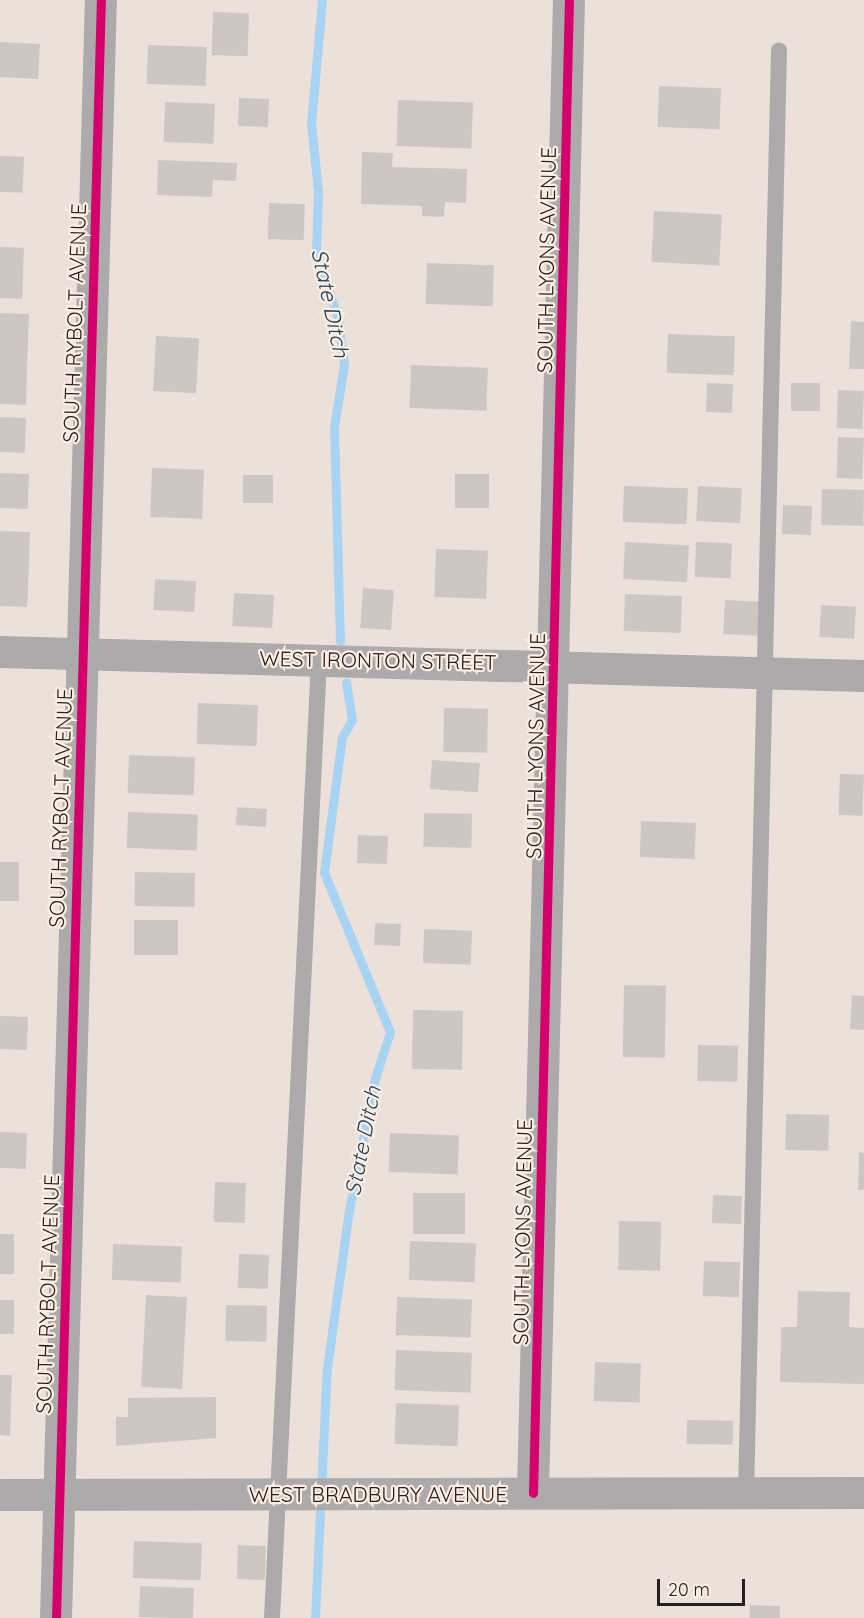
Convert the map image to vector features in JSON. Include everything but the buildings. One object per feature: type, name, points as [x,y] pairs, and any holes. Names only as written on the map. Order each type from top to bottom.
[{"type":"street","name":"SOUTH RYBOLT AVENUE","points":[[56,1618],[101,0]]},
{"type":"street","name":"SOUTH LYONS AVENUE","points":[[533,1493],[555,664],[569,0]]},
{"type":"street","name":"WEST IRONTON STREET","points":[[0,652],[555,664],[864,676]]},
{"type":"street","name":"WEST BRADBURY AVENUE","points":[[0,1495],[864,1493]]},
{"type":"lane","points":[[746,1493],[779,50]]},
{"type":"lane","points":[[272,1618],[275,1495],[319,659]]},
{"type":"waterway","name":"State Ditch","points":[[322,0],[311,123],[318,191],[316,252],[338,319],[344,365],[334,427],[340,641]]},
{"type":"waterway","name":"State Ditch","points":[[315,1618],[327,1368],[348,1216],[375,1078],[390,1032],[324,873],[342,737],[352,720],[346,682]]},
{"type":"cycle path","points":[[56,1618],[101,0]]},
{"type":"cycle path","points":[[533,1493],[569,0]]}]
